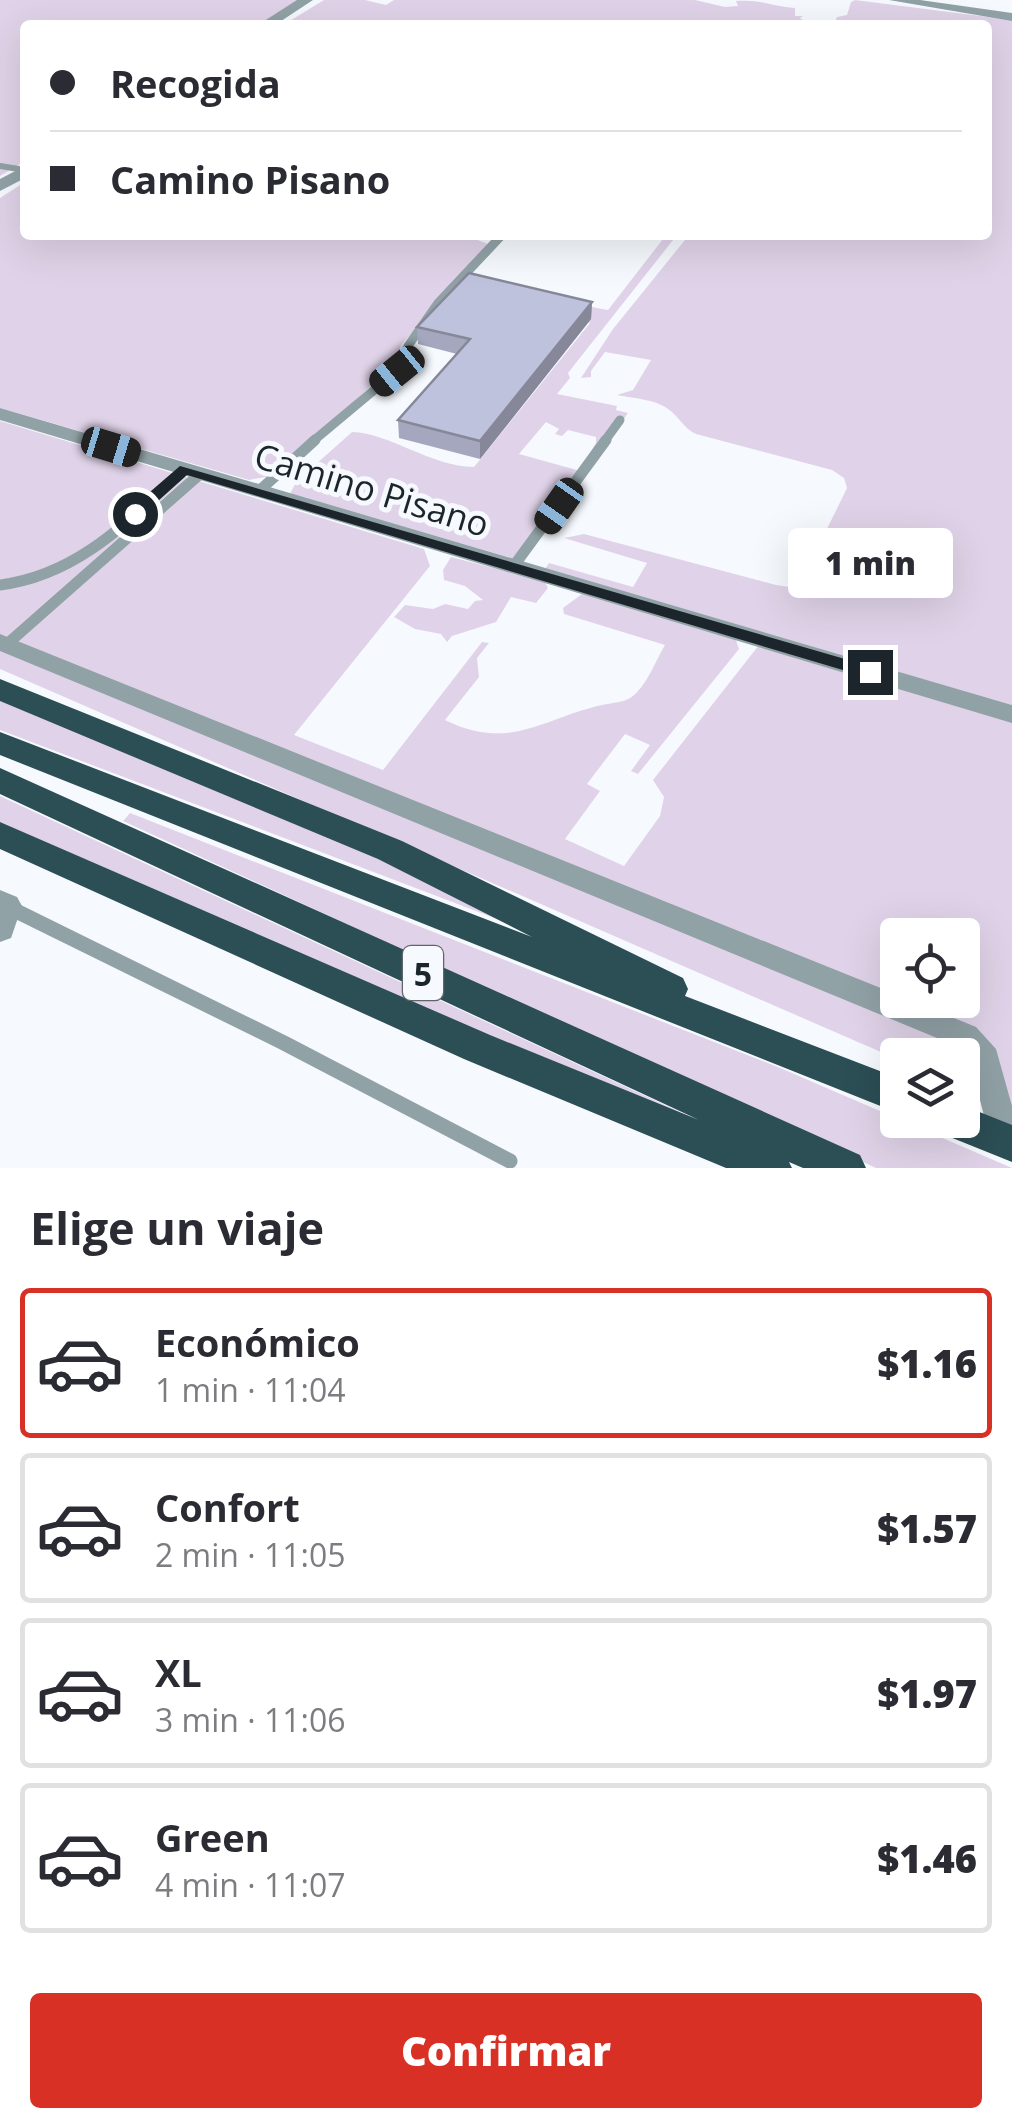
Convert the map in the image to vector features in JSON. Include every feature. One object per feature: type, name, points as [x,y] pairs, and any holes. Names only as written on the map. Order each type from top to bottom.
[{"type":"highway","points":[[0,689],[390,850],[604,953],[776,1046]]},
{"type":"highway","name":"5","points":[[0,743],[880,1089]]},
{"type":"highway","name":"5","points":[[0,780],[846,1168]]},
{"type":"highway","points":[[0,835],[477,1048],[772,1168]]},
{"type":"highway","points":[[980,1131],[1008,1142]]},
{"type":"street","points":[[273,20],[306,0]]},
{"type":"street","points":[[895,0],[1012,17]]},
{"type":"street","name":"Camino Pisano","points":[[0,414],[1012,714]]},
{"type":"street","points":[[3,644],[965,1036],[985,1060],[1008,1142]]},
{"type":"lane","points":[[259,492],[397,371],[408,346],[438,303],[497,240]]},
{"type":"lane","points":[[513,567],[620,420]]},
{"type":"lane","points":[[0,584],[20,585],[85,558],[192,472]]},
{"type":"lane","points":[[3,644],[192,472]]},
{"type":"lane","points":[[2,913],[284,1043],[510,1161]]},
{"type":"shaded area","points":[[0,0],[301,0],[267,20],[20,20],[20,164],[0,176]]},
{"type":"shaded area","points":[[324,0],[365,0],[386,5],[394,0],[695,0],[725,7],[738,6],[736,1],[753,1],[795,8],[795,16],[803,16],[803,20],[291,20]]},
{"type":"shaded area","points":[[851,2],[1012,20],[1012,705],[545,569],[549,563],[633,587],[647,563],[564,538],[584,534],[790,587],[801,582],[847,488],[844,478],[832,470],[696,434],[660,404],[617,395],[633,390],[651,360],[605,352],[591,377],[581,378],[613,329],[685,240],[992,240],[992,20],[836,20],[847,15]]},
{"type":"shaded area","points":[[20,185],[20,240],[478,240],[492,250],[401,345],[396,362],[277,475],[249,480],[0,408],[0,198]]},
{"type":"shaded area","points":[[662,240],[673,240],[568,373],[570,378],[557,394],[617,406],[616,410],[628,413],[594,463],[585,461],[596,437],[568,430],[562,436],[555,434],[559,429],[546,422],[519,454],[584,472],[515,559],[290,494],[296,482],[352,432],[381,438],[443,462],[474,467],[590,323],[549,299],[608,310]]},
{"type":"shaded area","points":[[0,421],[424,549],[430,566],[294,735],[383,770],[482,642],[489,643],[477,658],[479,677],[445,720],[468,729],[508,733],[633,696],[665,645],[564,614],[563,608],[582,594],[735,637],[739,649],[638,774],[631,771],[650,745],[625,734],[587,784],[600,791],[565,839],[624,866],[660,816],[664,797],[653,780],[759,645],[1012,719],[1012,1109],[980,1095],[980,1038],[880,1038],[880,1052],[0,669]]},
{"type":"shaded area","points":[[451,557],[536,579],[548,588],[536,603],[511,597],[496,622],[452,636],[447,642],[441,634],[415,629],[394,617],[405,605],[433,609],[445,604],[468,609],[475,601],[483,600],[465,586],[444,580],[443,570]]},
{"type":"shaded area","points":[[0,698],[375,855],[547,938],[0,730]]},
{"type":"shaded area","points":[[0,796],[680,1112],[531,1056],[0,822]]},
{"type":"shaded area","points":[[130,813],[778,1067],[880,1111],[880,1138],[942,1138],[1012,1168],[876,1168],[123,821]]},
{"type":"building","points":[[469,273],[592,302],[480,441],[398,420],[470,339],[417,327]]},
{"type":"route","points":[[135,514],[185,469],[870,672]]}]
